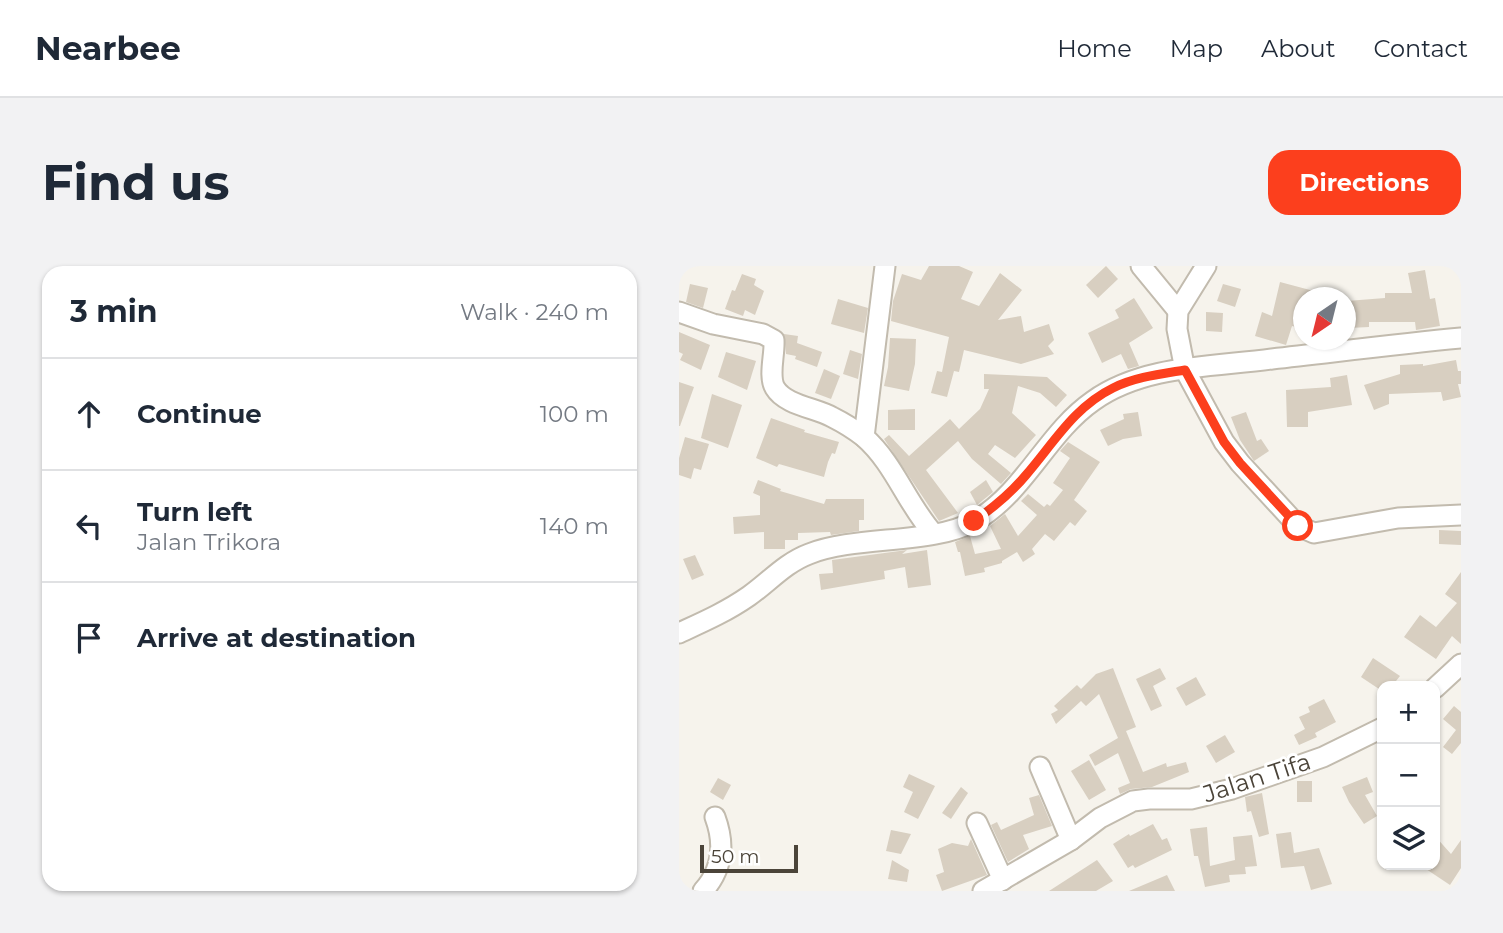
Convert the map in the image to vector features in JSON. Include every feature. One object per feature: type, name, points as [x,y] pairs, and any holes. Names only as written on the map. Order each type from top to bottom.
[{"type":"street","points":[[864,437],[885,266]]},
{"type":"street","points":[[1141,266],[1178,310]]},
{"type":"street","points":[[1206,266],[1178,310],[1177,329],[1185,370],[1224,442],[1290,518],[1306,531],[1322,532],[1398,518],[1461,516]]},
{"type":"street","points":[[679,312],[713,324],[768,336],[774,340],[772,380],[776,389],[783,397],[831,416],[864,437],[888,466],[923,522],[933,533]]},
{"type":"street","points":[[679,633],[711,620],[751,595],[793,561],[811,553],[933,533],[974,521],[1026,475],[1073,417],[1102,395],[1132,381],[1185,370],[1461,338]]},
{"type":"street","points":[[1440,683],[1461,664]]},
{"type":"street","name":"Jalan Tifa","points":[[983,891],[1071,840],[1100,818],[1133,801],[1205,797],[1323,757],[1377,730]]},
{"type":"street","points":[[1039,767],[1071,840]]},
{"type":"street","points":[[710,889],[722,855],[721,833],[715,817]]},
{"type":"street","points":[[977,823],[1003,880]]},
{"type":"building","points":[[929,266],[959,266],[973,272],[961,299],[979,306],[1000,273],[1022,290],[998,320],[1021,316],[1024,332],[1049,324],[1054,340],[1048,346],[1054,354],[1021,364],[964,350],[959,372],[954,371],[947,397],[931,393],[937,371],[942,372],[949,337],[891,321],[893,301],[902,274],[921,280]]},
{"type":"building","points":[[1106,266],[1118,279],[1098,298],[1086,285]]},
{"type":"building","points":[[1425,270],[1430,299],[1435,298],[1440,326],[1416,330],[1415,322],[1369,322],[1369,327],[1356,328],[1356,300],[1385,298],[1385,293],[1412,293],[1408,273]]},
{"type":"building","points":[[742,274],[756,279],[754,285],[764,291],[755,315],[745,310],[743,316],[725,309]]},
{"type":"building","points":[[1280,282],[1299,287],[1293,287],[1293,326],[1286,345],[1255,336],[1262,312],[1272,316]]},
{"type":"building","points":[[690,284],[708,288],[703,308],[686,302]]},
{"type":"building","points":[[1223,284],[1241,289],[1235,307],[1217,301]]},
{"type":"building","points":[[1134,298],[1153,328],[1129,343],[1139,366],[1128,369],[1121,354],[1102,363],[1088,333],[1119,318],[1115,310]]},
{"type":"building","points":[[838,299],[868,308],[864,333],[831,324]]},
{"type":"building","points":[[1206,312],[1223,313],[1222,332],[1206,331]]},
{"type":"building","points":[[679,332],[710,345],[701,370],[680,360],[683,354],[679,352]]},
{"type":"building","points":[[784,334],[798,336],[797,343],[822,352],[817,367],[786,354]]},
{"type":"building","points":[[890,338],[916,339],[915,364],[909,391],[884,386]]},
{"type":"building","points":[[850,350],[862,354],[858,379],[843,374]]},
{"type":"building","points":[[726,352],[756,361],[747,390],[718,377]]},
{"type":"building","points":[[1456,360],[1458,371],[1461,371],[1461,384],[1458,384],[1461,397],[1443,401],[1441,392],[1389,394],[1389,404],[1374,410],[1364,385],[1400,374],[1400,365],[1423,366]]},
{"type":"building","points":[[824,369],[840,376],[831,399],[815,393]]},
{"type":"building","points":[[984,374],[1047,377],[1067,395],[1056,407],[1040,393],[1018,386],[1012,413],[1036,435],[1015,458],[995,445],[988,454],[1011,473],[1001,484],[972,459],[958,441],[926,470],[958,513],[939,521],[884,439],[889,435],[909,456],[950,419],[959,429],[980,409],[989,389],[984,389]]},
{"type":"building","points":[[1347,375],[1352,405],[1308,412],[1308,427],[1287,427],[1286,390],[1331,387],[1330,378]]},
{"type":"building","points":[[679,382],[694,387],[680,426],[679,426]]},
{"type":"building","points":[[712,394],[742,405],[728,448],[701,438]]},
{"type":"building","points":[[915,409],[915,430],[888,430],[888,410]]},
{"type":"building","points":[[1138,412],[1142,436],[1123,439],[1108,446],[1100,430],[1124,419],[1123,414]]},
{"type":"building","points":[[1246,412],[1257,441],[1261,439],[1269,451],[1254,461],[1240,440],[1231,417]]},
{"type":"building","points":[[771,418],[805,430],[804,432],[839,442],[835,454],[832,453],[828,462],[824,477],[779,464],[777,467],[756,458]]},
{"type":"building","points":[[685,437],[709,444],[701,470],[694,468],[691,479],[679,475],[679,458]]},
{"type":"building","points":[[1068,442],[1100,462],[1074,500],[1087,511],[1075,526],[1070,522],[1054,541],[1045,534],[1032,549],[1035,554],[1023,562],[1017,552],[1002,563],[984,568],[985,572],[965,576],[955,542],[970,536],[975,554],[1001,549],[990,526],[1005,514],[1018,536],[1037,515],[1021,501],[1028,494],[1044,507],[1047,504],[1050,506],[1063,490],[1053,483],[1070,458],[1060,451]]},
{"type":"building","points":[[758,480],[781,489],[780,491],[824,504],[826,499],[864,499],[864,520],[859,520],[859,531],[831,535],[830,532],[798,533],[798,540],[785,540],[785,549],[764,549],[764,532],[734,534],[733,517],[760,515],[760,496],[753,493]]},
{"type":"building","points":[[986,480],[993,492],[977,505],[970,492]]},
{"type":"building","points":[[1439,530],[1461,531],[1461,545],[1439,544]]},
{"type":"building","points":[[907,550],[902,554],[927,550],[931,585],[908,588],[905,567],[884,571],[885,579],[821,590],[819,574],[833,573],[832,560]]},
{"type":"building","points":[[695,555],[704,575],[692,580],[683,559]]},
{"type":"building","points":[[1461,572],[1461,644],[1452,636],[1436,659],[1404,637],[1420,615],[1436,627],[1457,603],[1445,594]]},
{"type":"building","points":[[1373,658],[1400,676],[1396,681],[1377,681],[1377,688],[1361,677]]},
{"type":"building","points":[[1113,668],[1136,727],[1126,731],[1143,772],[1166,763],[1167,767],[1186,762],[1189,772],[1152,787],[1131,789],[1120,794],[1118,788],[1130,783],[1118,753],[1095,766],[1089,755],[1118,738],[1099,694],[1086,706],[1081,701],[1056,724],[1051,714],[1058,710],[1054,706],[1077,685],[1081,689],[1096,674]]},
{"type":"building","points":[[1160,668],[1166,679],[1153,686],[1162,706],[1151,711],[1136,679]]},
{"type":"building","points":[[1196,677],[1206,695],[1186,706],[1176,688]]},
{"type":"building","points":[[1324,699],[1336,722],[1315,733],[1317,737],[1299,745],[1294,735],[1305,729],[1299,717],[1310,712],[1308,707]]},
{"type":"building","points":[[1454,706],[1461,712],[1461,743],[1452,754],[1443,747],[1456,730],[1443,719]]},
{"type":"building","points":[[1225,735],[1235,752],[1216,763],[1206,746]]},
{"type":"building","points":[[1089,760],[1106,790],[1089,800],[1071,771]]},
{"type":"building","points":[[909,774],[935,786],[918,819],[904,812],[913,792],[903,787]]},
{"type":"building","points":[[1367,777],[1373,792],[1365,795],[1377,816],[1364,824],[1342,787]]},
{"type":"building","points":[[718,778],[731,785],[723,800],[710,792]]},
{"type":"building","points":[[1297,781],[1312,781],[1312,802],[1297,802]]},
{"type":"building","points":[[961,787],[968,793],[951,819],[942,813]]},
{"type":"building","points":[[1262,793],[1269,834],[1259,837],[1251,811],[1247,812],[1245,797]]},
{"type":"building","points":[[1039,795],[1052,826],[1023,835],[1029,849],[1008,862],[991,825],[997,822],[1001,830],[1034,815],[1029,798]]},
{"type":"building","points":[[1153,824],[1162,840],[1167,838],[1172,850],[1135,868],[1133,865],[1128,868],[1113,844]]},
{"type":"building","points":[[1207,827],[1210,866],[1235,860],[1233,837],[1252,835],[1257,866],[1245,867],[1246,874],[1229,875],[1230,882],[1205,887],[1198,856],[1194,856],[1190,829]]},
{"type":"building","points":[[891,830],[911,834],[901,854],[886,851]]},
{"type":"building","points":[[1291,832],[1294,853],[1319,848],[1332,884],[1311,890],[1304,866],[1281,868],[1276,834]]},
{"type":"building","points":[[971,839],[987,875],[942,891],[936,875],[944,872],[938,849],[952,843],[968,846]]},
{"type":"building","points":[[1461,840],[1461,868],[1450,885],[1428,870],[1440,870],[1440,842],[1451,854]]},
{"type":"building","points":[[892,860],[909,870],[907,882],[888,879]]},
{"type":"building","points":[[1097,860],[1113,881],[1096,891],[1049,891]]},
{"type":"building","points":[[1167,875],[1175,891],[1129,891]]},
{"type":"route","points":[[974,521],[1006,496],[1073,417],[1092,401],[1112,388],[1132,381],[1185,370],[1224,442],[1298,526]]}]
